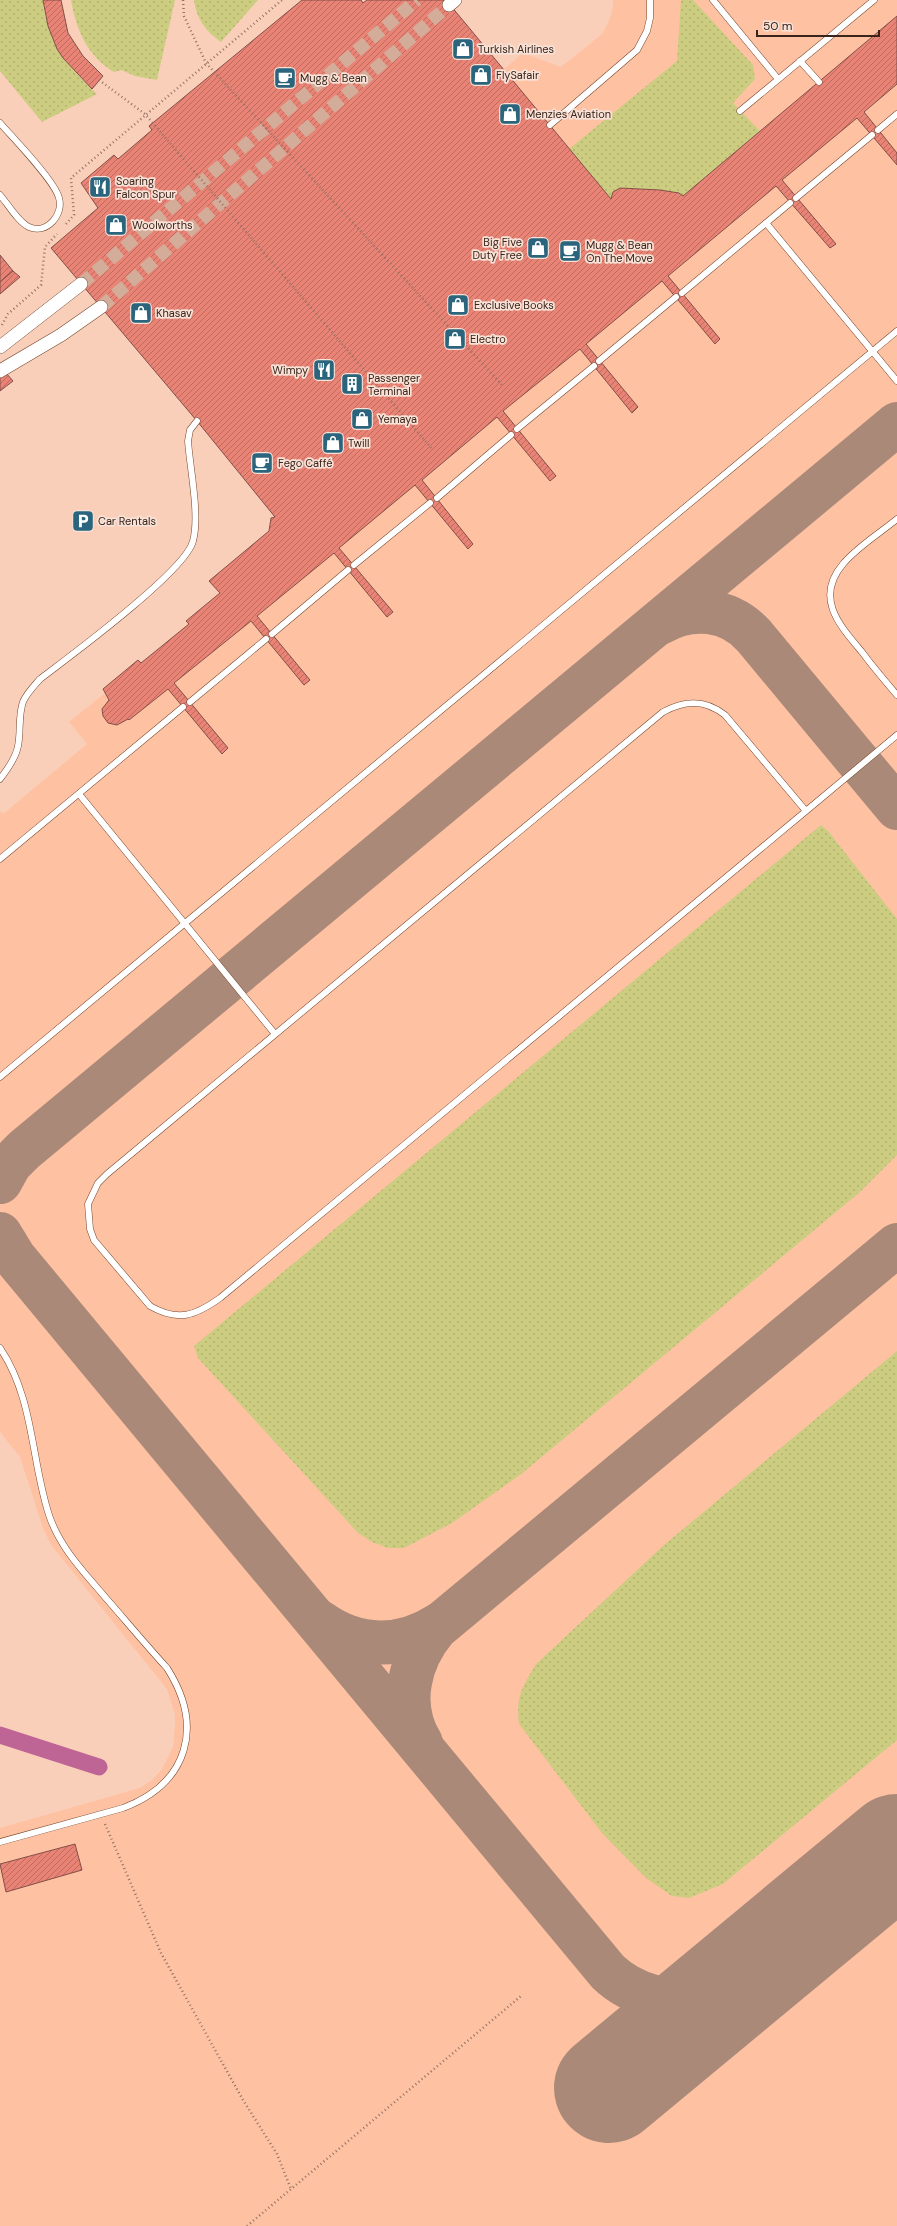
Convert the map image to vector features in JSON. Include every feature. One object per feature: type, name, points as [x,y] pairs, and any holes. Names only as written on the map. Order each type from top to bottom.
[{"type":"street","points":[[0,346],[81,284]]},
{"type":"street","points":[[0,372],[61,335],[101,307]]},
{"type":"lane","points":[[550,124],[637,50],[647,31],[650,18],[650,0]]},
{"type":"lane","points":[[713,0],[778,79]]},
{"type":"lane","points":[[740,110],[874,0]]},
{"type":"lane","points":[[800,61],[819,82]]},
{"type":"lane","points":[[878,130],[897,114]]},
{"type":"lane","points":[[0,123],[56,190],[60,208],[54,220],[45,227],[34,228],[23,223],[0,195]]},
{"type":"lane","points":[[796,198],[872,135]]},
{"type":"lane","points":[[682,293],[790,203]]},
{"type":"lane","points":[[766,223],[897,381]]},
{"type":"lane","points":[[599,361],[676,297]]},
{"type":"lane","points":[[0,1077],[186,924],[897,331]]},
{"type":"lane","points":[[517,429],[594,366]]},
{"type":"lane","points":[[0,779],[13,760],[18,747],[22,708],[32,689],[40,679],[162,580],[190,551],[193,541],[195,521],[188,441],[190,430],[197,421]]},
{"type":"lane","points":[[437,498],[511,435]]},
{"type":"lane","points":[[354,565],[430,503]]},
{"type":"lane","points":[[897,519],[844,563],[833,580],[830,595],[831,606],[837,622],[897,695]]},
{"type":"lane","points":[[272,634],[348,570]]},
{"type":"lane","points":[[190,702],[266,639]]},
{"type":"lane","points":[[806,811],[725,715],[719,710],[700,703],[681,703],[663,712],[107,1174],[98,1183],[88,1204],[88,1218],[94,1240],[138,1294],[150,1306],[162,1313],[178,1316],[192,1314],[206,1308],[220,1298],[806,811],[897,735]]},
{"type":"lane","points":[[0,860],[183,708]]},
{"type":"lane","points":[[79,794],[275,1034]]},
{"type":"lane","points":[[0,1348],[17,1379],[24,1399],[49,1515],[62,1543],[80,1568],[167,1668],[177,1684],[185,1703],[187,1719],[185,1743],[171,1775],[154,1793],[141,1801],[101,1814],[0,1842]]},
{"type":"path","points":[[183,0],[184,16],[206,63],[503,386]]},
{"type":"path","points":[[64,226],[74,215],[71,178],[145,114],[282,0]]},
{"type":"path","points":[[99,80],[145,114],[432,449]]},
{"type":"path","points":[[0,327],[8,314],[40,285],[45,247],[60,231]]},
{"type":"path","points":[[101,1814],[161,1953],[243,2100],[277,2154],[291,2189]]},
{"type":"path","points":[[247,2226],[521,1996]]},
{"type":"shaded area","points":[[0,0],[43,0],[45,14],[54,40],[68,63],[97,94],[42,122],[0,71]]},
{"type":"shaded area","points":[[71,0],[175,0],[157,80],[135,76],[121,70],[114,72],[105,66],[84,41],[76,21]]},
{"type":"shaded area","points":[[194,0],[258,0],[221,42],[206,29],[199,19]]},
{"type":"shaded area","points":[[302,0],[361,0],[363,2],[367,0],[446,0],[504,69],[523,53],[561,67],[602,34],[609,21],[613,7],[613,0],[897,0],[897,2226],[0,2226],[0,1828],[140,1788],[152,1780],[162,1769],[173,1747],[175,1715],[167,1689],[51,1545],[43,1528],[20,1457],[0,1432],[0,811],[3,814],[87,744],[69,722],[105,693],[103,689],[138,660],[142,663],[188,624],[186,621],[219,593],[209,581],[269,531],[271,518],[275,517],[197,421],[51,248],[98,208],[81,183],[114,155],[118,159],[152,130],[149,126]]},
{"type":"shaded area","points":[[681,0],[693,0],[753,65],[755,79],[733,103],[760,131],[683,196],[679,193],[611,199],[569,149],[677,61]]},
{"type":"shaded area","points":[[821,825],[828,831],[897,919],[897,1155],[860,1192],[520,1475],[452,1523],[404,1548],[388,1548],[372,1542],[358,1533],[198,1358],[194,1346]]},
{"type":"shaded area","points":[[897,1351],[897,1740],[723,1884],[689,1898],[672,1896],[646,1878],[602,1833],[519,1724],[518,1706],[521,1692],[536,1664],[664,1545]]},
{"type":"building","points":[[43,0],[61,0],[68,33],[83,56],[103,76],[92,89],[63,58],[57,49],[48,26]]},
{"type":"building","name":"Passenger Terminal","points":[[302,0],[361,0],[363,3],[367,0],[446,0],[611,199],[613,192],[620,188],[660,190],[679,193],[683,196],[897,16],[897,84],[864,112],[897,153],[897,165],[857,118],[782,180],[836,244],[830,248],[776,186],[668,276],[720,339],[715,344],[662,281],[586,344],[638,407],[632,413],[580,349],[503,411],[556,476],[550,481],[497,417],[422,480],[473,544],[468,549],[415,485],[339,548],[393,612],[387,617],[334,553],[257,616],[310,680],[304,685],[251,621],[174,683],[228,748],[222,754],[168,689],[129,720],[128,719],[117,725],[108,723],[103,716],[102,709],[109,700],[103,689],[138,660],[141,663],[189,624],[186,621],[220,593],[209,581],[269,531],[271,518],[275,517],[197,421],[51,248],[98,208],[81,183],[114,155],[118,159],[152,130],[149,126]]},
{"type":"building","points":[[0,255],[13,271],[0,282]]},
{"type":"building","points":[[13,271],[20,277],[0,294],[0,282]]},
{"type":"building","points":[[0,366],[13,381],[0,391]]},
{"type":"building","points":[[75,1844],[82,1870],[6,1892],[0,1864]]},
{"type":"waterway","points":[[0,1735],[99,1767]]},
{"type":"taxiway","points":[[0,1182],[10,1164],[24,1150],[897,424]]},
{"type":"taxiway","points":[[660,623],[672,617],[684,614],[709,612],[733,620],[744,627],[754,636],[897,808]]},
{"type":"taxiway","points":[[0,1234],[14,1257],[608,1972],[617,1980],[639,1992],[664,1999],[676,2000],[700,1998],[722,1989],[742,1978]]},
{"type":"taxiway","points":[[421,1743],[414,1728],[410,1714],[410,1683],[413,1668],[419,1654],[436,1628],[897,1245]]},
{"type":"taxiway","points":[[320,1622],[334,1631],[349,1637],[364,1641],[380,1642],[410,1638],[440,1624]]},
{"type":"runway","points":[[609,2088],[897,1849]]},
{"type":"tunnel","points":[[81,284],[417,0]]},
{"type":"tunnel","points":[[101,307],[449,5]]},
{"type":"place","name":"Turkish Airlines","points":[[463,49]]},
{"type":"place","name":"FlySafair","points":[[481,75]]},
{"type":"place","name":"Mugg & Bean","points":[[285,78]]},
{"type":"place","name":"Menzies Aviation","points":[[510,114]]},
{"type":"place","name":"Soaring Falcon Spur","points":[[100,187]]},
{"type":"place","name":"Woolworths","points":[[116,225]]},
{"type":"place","name":"Big Five Duty Free","points":[[538,248]]},
{"type":"place","name":"Mugg & Bean On The Move","points":[[570,251]]},
{"type":"place","name":"Exclusive Books","points":[[458,305]]},
{"type":"place","name":"Khasav","points":[[141,313]]},
{"type":"place","name":"Electro","points":[[455,339]]},
{"type":"place","name":"Wimpy","points":[[324,370]]},
{"type":"place","name":"Passenger Terminal","points":[[352,384]]},
{"type":"place","name":"Yemaya","points":[[362,419]]},
{"type":"place","name":"Twill","points":[[333,443]]},
{"type":"place","name":"Fego Caffé","points":[[262,463]]},
{"type":"place","name":"Car Rentals","points":[[83,521]]}]
